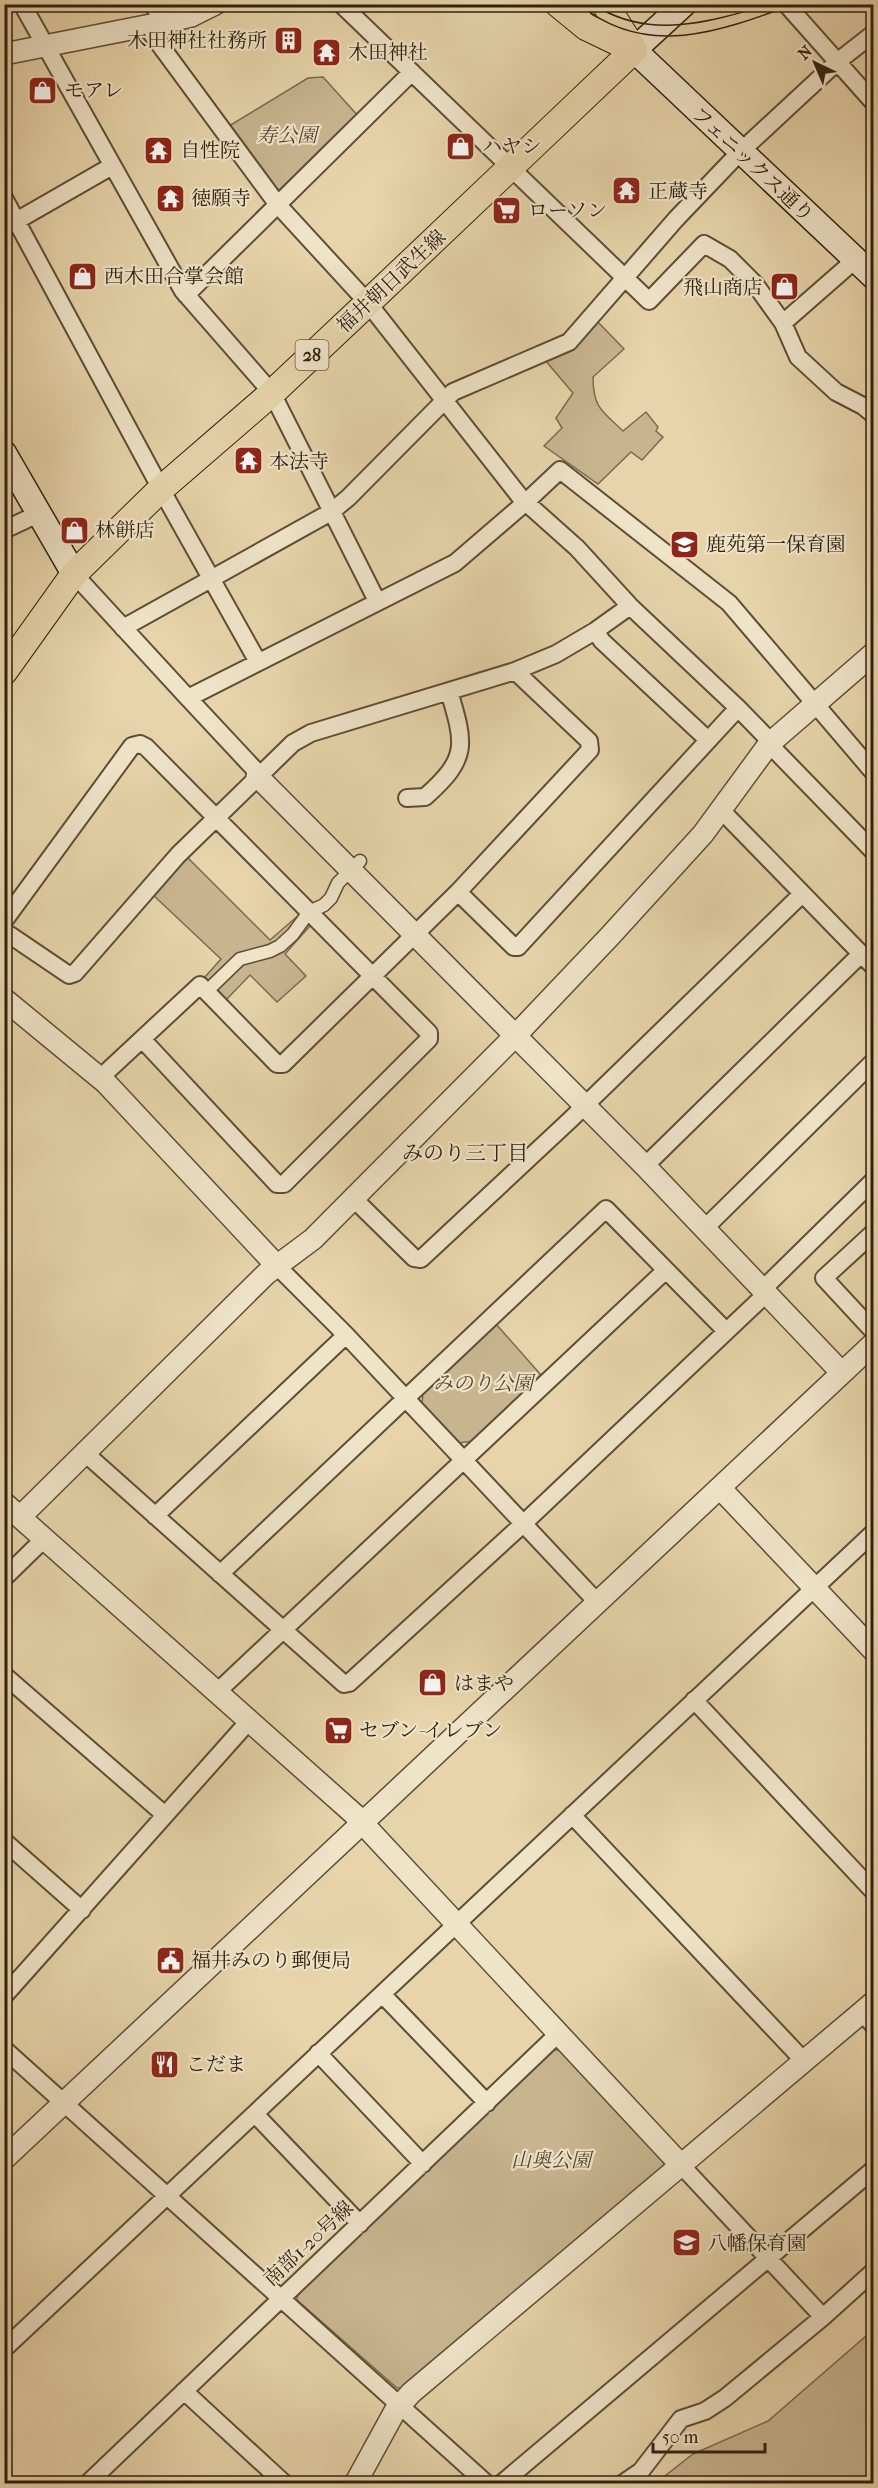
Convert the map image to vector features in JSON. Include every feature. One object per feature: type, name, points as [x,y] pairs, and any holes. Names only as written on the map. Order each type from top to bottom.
[{"type":"main road","name":"フェニックス通り","points":[[558,4],[586,27],[634,50]]},
{"type":"main road","name":"フェニックス通り","points":[[605,4],[634,50],[873,277]]},
{"type":"main road","points":[[634,50],[684,4]]},
{"type":"main road","name":"福井朝日武生線","points":[[4,672],[74,574],[161,489],[272,393],[634,50]]},
{"type":"main road","points":[[4,453],[74,574]]},
{"type":"street","points":[[22,4],[186,295],[272,393],[377,601]]},
{"type":"street","points":[[152,4],[156,24],[278,205],[368,303],[526,502],[577,548],[630,606],[738,708],[873,852]]},
{"type":"street","points":[[4,54],[191,16],[215,4]]},
{"type":"street","points":[[341,4],[649,301],[704,244],[730,259],[754,284],[783,323],[798,357],[836,392],[863,406],[873,415]]},
{"type":"street","points":[[786,4],[873,103]]},
{"type":"street","points":[[123,628],[331,512],[348,498],[453,392],[569,342],[676,219],[740,152],[837,62],[873,33]]},
{"type":"street","points":[[186,295],[412,72]]},
{"type":"street","points":[[11,225],[112,166]]},
{"type":"street","points":[[4,198],[11,225],[258,662]]},
{"type":"street","points":[[783,323],[855,260]]},
{"type":"street","points":[[188,698],[455,563],[560,470],[729,603],[873,773]]},
{"type":"street","points":[[4,530],[38,514]]},
{"type":"street","points":[[74,574],[258,775],[355,865],[415,934],[645,1166],[842,1372]]},
{"type":"street","points":[[4,931],[69,975],[75,973],[178,855],[293,742],[312,733],[515,671],[556,654],[595,631],[630,606]]},
{"type":"street","points":[[595,631],[602,641],[708,740]]},
{"type":"street","points":[[823,2317],[363,1823],[12,1510],[85,1453],[277,1266],[313,1239],[516,1035],[610,936],[721,810],[770,743],[873,653]]},
{"type":"street","points":[[100,1078],[200,985],[277,1064],[283,1064],[458,892],[590,750],[589,741],[515,671]]},
{"type":"street","points":[[407,798],[425,797],[453,769],[460,753],[461,731],[449,691]]},
{"type":"street","points":[[458,892],[513,947],[518,947],[738,708]]},
{"type":"street","points":[[4,921],[132,746],[140,744],[146,747],[429,1033],[429,1039],[284,1184],[277,1184],[142,1039]]},
{"type":"street","points":[[721,810],[873,967]]},
{"type":"street","points":[[206,992],[240,959],[280,946],[309,912],[324,905],[332,898],[338,883],[355,865]]},
{"type":"street","points":[[353,1198],[414,1258],[421,1259],[585,1105],[802,894]]},
{"type":"street","points":[[645,1166],[861,954]]},
{"type":"street","points":[[4,999],[100,1078],[277,1266],[406,1398],[597,1602]]},
{"type":"street","points":[[705,1228],[873,1061]]},
{"type":"street","points":[[85,1453],[344,1684],[349,1683],[523,1524],[726,1331],[873,1180]]},
{"type":"street","points":[[220,1574],[606,1209],[726,1331]]},
{"type":"street","points":[[873,1232],[824,1278],[873,1332]]},
{"type":"street","points":[[217,1692],[666,1270]]},
{"type":"street","points":[[155,1516],[346,1335]]},
{"type":"street","points":[[4,2159],[873,1343]]},
{"type":"street","points":[[720,1488],[873,1651]]},
{"type":"street","points":[[4,2349],[873,1532]]},
{"type":"street","points":[[4,1578],[44,1539]]},
{"type":"street","points":[[4,1675],[165,1815]]},
{"type":"street","points":[[694,1700],[873,1892]]},
{"type":"street","points":[[4,1996],[249,1720]]},
{"type":"street","points":[[572,1815],[804,2061]]},
{"type":"street","points":[[4,1841],[82,1910]]},
{"type":"street","points":[[382,1994],[487,2103]]},
{"type":"street","points":[[356,2484],[400,2404],[680,2164],[804,2061],[870,2013]]},
{"type":"street","name":"南部1-20号線","points":[[95,2481],[281,2297],[558,2034]]},
{"type":"street","points":[[4,2049],[487,2484]]},
{"type":"street","points":[[318,2053],[423,2164]]},
{"type":"street","points":[[255,2114],[360,2224]]},
{"type":"street","points":[[501,2484],[873,2169]]},
{"type":"street","points":[[622,2484],[641,2471],[681,2419],[705,2411],[725,2398],[823,2317],[873,2271]]},
{"type":"street","points":[[184,2391],[285,2484]]},
{"type":"green space","name":"寿公園","points":[[323,77],[359,117],[287,189],[278,191],[229,126],[308,78]]},
{"type":"green space","points":[[597,321],[624,349],[593,377],[595,396],[600,408],[623,431],[646,412],[658,427],[656,431],[663,437],[642,460],[631,452],[598,484],[544,446],[562,428],[556,418],[573,393],[545,360]]},
{"type":"green space","points":[[186,856],[270,940],[301,913],[310,926],[285,954],[306,976],[277,1002],[250,975],[226,1000],[204,978],[221,959],[152,894]]},
{"type":"green space","name":"みのり公園","points":[[495,1323],[541,1375],[474,1441],[458,1443],[422,1404],[423,1392]]},
{"type":"green space","name":"山奥公園","points":[[553,2050],[563,2050],[664,2160],[664,2168],[404,2388],[397,2388],[297,2300],[298,2292]]},
{"type":"green space","points":[[873,2330],[873,2483],[656,2483],[693,2454],[768,2421]]},
{"type":"tram line","points":[[579,4],[605,21],[631,31],[657,36],[712,31],[794,4]]},
{"type":"tram line","points":[[601,9],[643,24],[664,25],[707,21],[771,4]]},
{"type":"place","name":"木田神社社務所","points":[[288,40]]},
{"type":"place","name":"木田神社","points":[[327,52]]},
{"type":"place","name":"モアレ","points":[[43,90]]},
{"type":"place","name":"ハヤシ","points":[[461,146]]},
{"type":"place","name":"自性院","points":[[159,150]]},
{"type":"place","name":"正蔵寺","points":[[627,191]]},
{"type":"place","name":"徳願寺","points":[[170,198]]},
{"type":"place","name":"ローソン","points":[[507,210]]},
{"type":"place","name":"西木田合掌会館","points":[[83,276]]},
{"type":"place","name":"飛山商店","points":[[784,287]]},
{"type":"place","name":"本法寺","points":[[248,461]]},
{"type":"place","name":"林餅店","points":[[74,530]]},
{"type":"place","name":"鹿苑第一保育園","points":[[685,544]]},
{"type":"place","name":"はまや","points":[[433,1683]]},
{"type":"place","name":"セブン-イレブン","points":[[338,1730]]},
{"type":"place","name":"福井みのり郵便局","points":[[170,1960]]},
{"type":"place","name":"こだま","points":[[165,2064]]},
{"type":"place","name":"八幡保育園","points":[[686,2243]]},
{"type":"district","name":"みのり三丁目","points":[[465,1153]]}]
